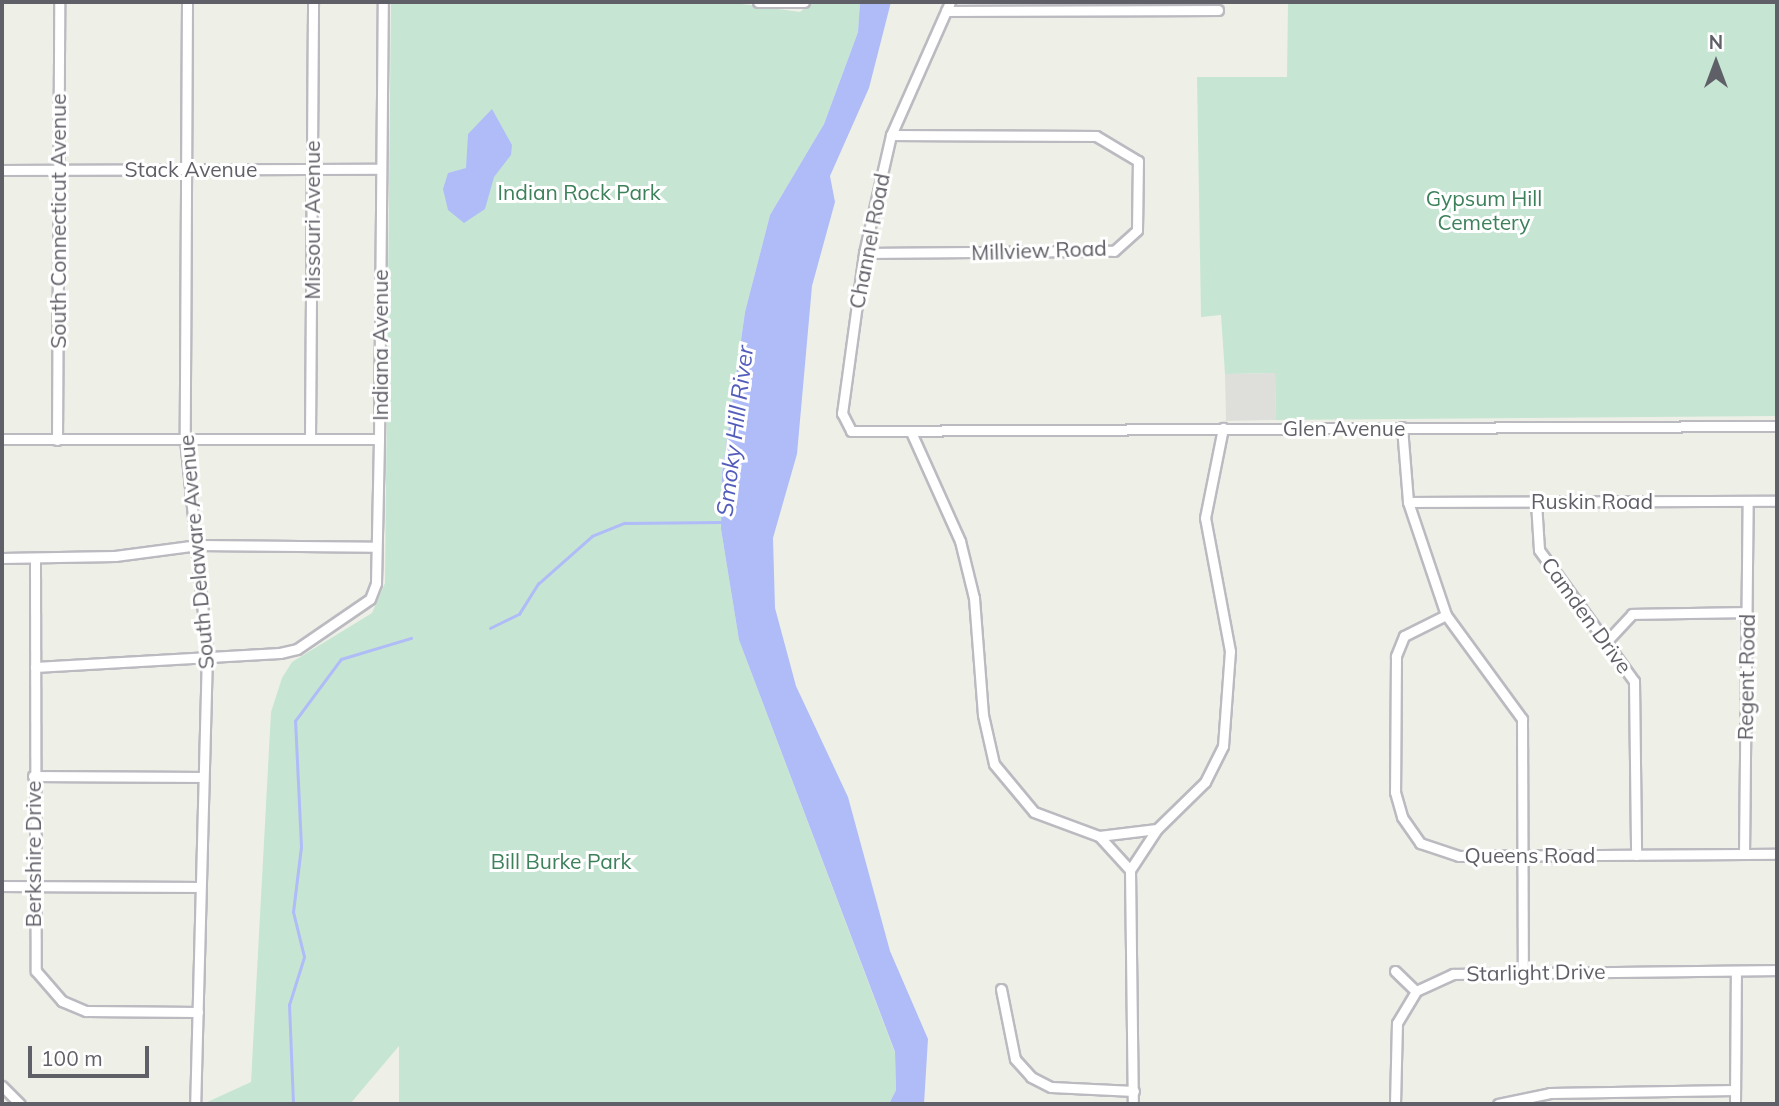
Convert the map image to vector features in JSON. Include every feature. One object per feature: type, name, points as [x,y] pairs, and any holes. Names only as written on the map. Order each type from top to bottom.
[{"type":"street","name":"South Connecticut Avenue","points":[[57,440],[59,2]]},
{"type":"street","name":"South Delaware Avenue","points":[[187,2],[185,439],[207,653],[196,1103]]},
{"type":"street","name":"Missouri Avenue","points":[[310,439],[313,2]]},
{"type":"street","name":"Indiana Avenue","points":[[207,653],[297,649],[370,598],[375,547],[379,439],[383,2]]},
{"type":"street","points":[[758,2],[804,2]]},
{"type":"street","points":[[948,6],[1218,10]]},
{"type":"street","name":"Channel Road","points":[[911,432],[851,431],[842,413],[864,253],[891,135],[948,6]]},
{"type":"street","name":"Millview Road","points":[[864,253],[1114,251],[1137,230],[1138,161],[1096,136],[891,135]]},
{"type":"street","name":"Stack Avenue","points":[[2,170],[381,169]]},
{"type":"street","name":"Glen Avenue","points":[[911,432],[1777,426]]},
{"type":"street","points":[[1402,427],[1408,502],[1446,615],[1522,719],[1523,971]]},
{"type":"street","points":[[1133,1104],[1130,870],[1157,828],[1205,782],[1223,746],[1230,651],[1205,518],[1223,428]]},
{"type":"street","points":[[911,432],[960,541],[974,598],[982,715],[994,764],[1034,813],[1099,836],[1157,828]]},
{"type":"street","points":[[2,439],[379,439]]},
{"type":"street","name":"Ruskin Road","points":[[1408,502],[1777,500]]},
{"type":"street","name":"Regent Road","points":[[1744,854],[1748,501]]},
{"type":"street","name":"Camden Drive","points":[[1536,502],[1539,550],[1634,681],[1636,855]]},
{"type":"street","points":[[2,558],[35,558],[198,545],[375,547]]},
{"type":"street","name":"Berkshire Drive","points":[[35,558],[33,887],[36,971],[62,1001],[86,1011],[198,1012]]},
{"type":"street","points":[[1606,642],[1632,614],[1746,612]]},
{"type":"street","name":"Queens Road","points":[[1446,615],[1404,636],[1396,656],[1395,792],[1402,817],[1420,843],[1458,856],[1777,854]]},
{"type":"street","points":[[35,667],[207,653]]},
{"type":"street","points":[[33,776],[202,777]]},
{"type":"street","points":[[1099,836],[1130,870]]},
{"type":"street","points":[[2,886],[200,887]]},
{"type":"street","name":"Starlight Drive","points":[[1416,992],[1453,974],[1523,971],[1777,970]]},
{"type":"street","points":[[1395,971],[1416,992],[1397,1023],[1395,1104]]},
{"type":"street","points":[[1735,1104],[1736,971]]},
{"type":"street","points":[[1001,989],[1015,1059],[1031,1077],[1051,1087],[1134,1091]]},
{"type":"street","points":[[2,1086],[20,1104]]},
{"type":"street","points":[[1498,1104],[1550,1093],[1735,1090]]},
{"type":"shaded area","points":[[1275,373],[1276,420],[1226,421],[1225,374]]},
{"type":"green space","points":[[391,2],[727,2],[800,12],[812,2],[860,2],[858,32],[824,124],[770,215],[745,312],[722,474],[721,529],[739,640],[895,1053],[896,1090],[889,1104],[399,1104],[399,1046],[350,1104],[203,1104],[251,1082],[271,712],[282,678],[292,662],[372,613],[385,583]]},
{"type":"green space","name":"Gypsum Hill Cemetery","points":[[1288,2],[1777,2],[1777,416],[1276,420],[1275,373],[1225,374],[1221,315],[1201,317],[1197,77],[1287,77]]},
{"type":"water","name":"Smoky Hill River","points":[[860,2],[891,2],[869,88],[830,176],[835,202],[812,286],[797,454],[773,538],[775,608],[796,686],[848,797],[890,951],[928,1039],[924,1104],[889,1104],[896,1090],[895,1052],[739,640],[721,529],[722,474],[745,312],[770,215],[824,124],[858,32]]},
{"type":"water","points":[[492,109],[512,145],[511,155],[494,177],[485,209],[464,223],[448,210],[443,189],[448,173],[466,168],[468,134]]},
{"type":"waterway","name":"Smoky Hill River","points":[[490,628],[519,614],[538,584],[592,536],[625,523],[721,522]]},
{"type":"waterway","points":[[293,1104],[289,1005],[304,957],[293,912],[301,847],[295,721],[341,659],[411,638]]},
{"type":"park label","name":"Indian Rock Park","points":[[579,192]]},
{"type":"park label","name":"Bill Burke Park","points":[[561,861]]}]
